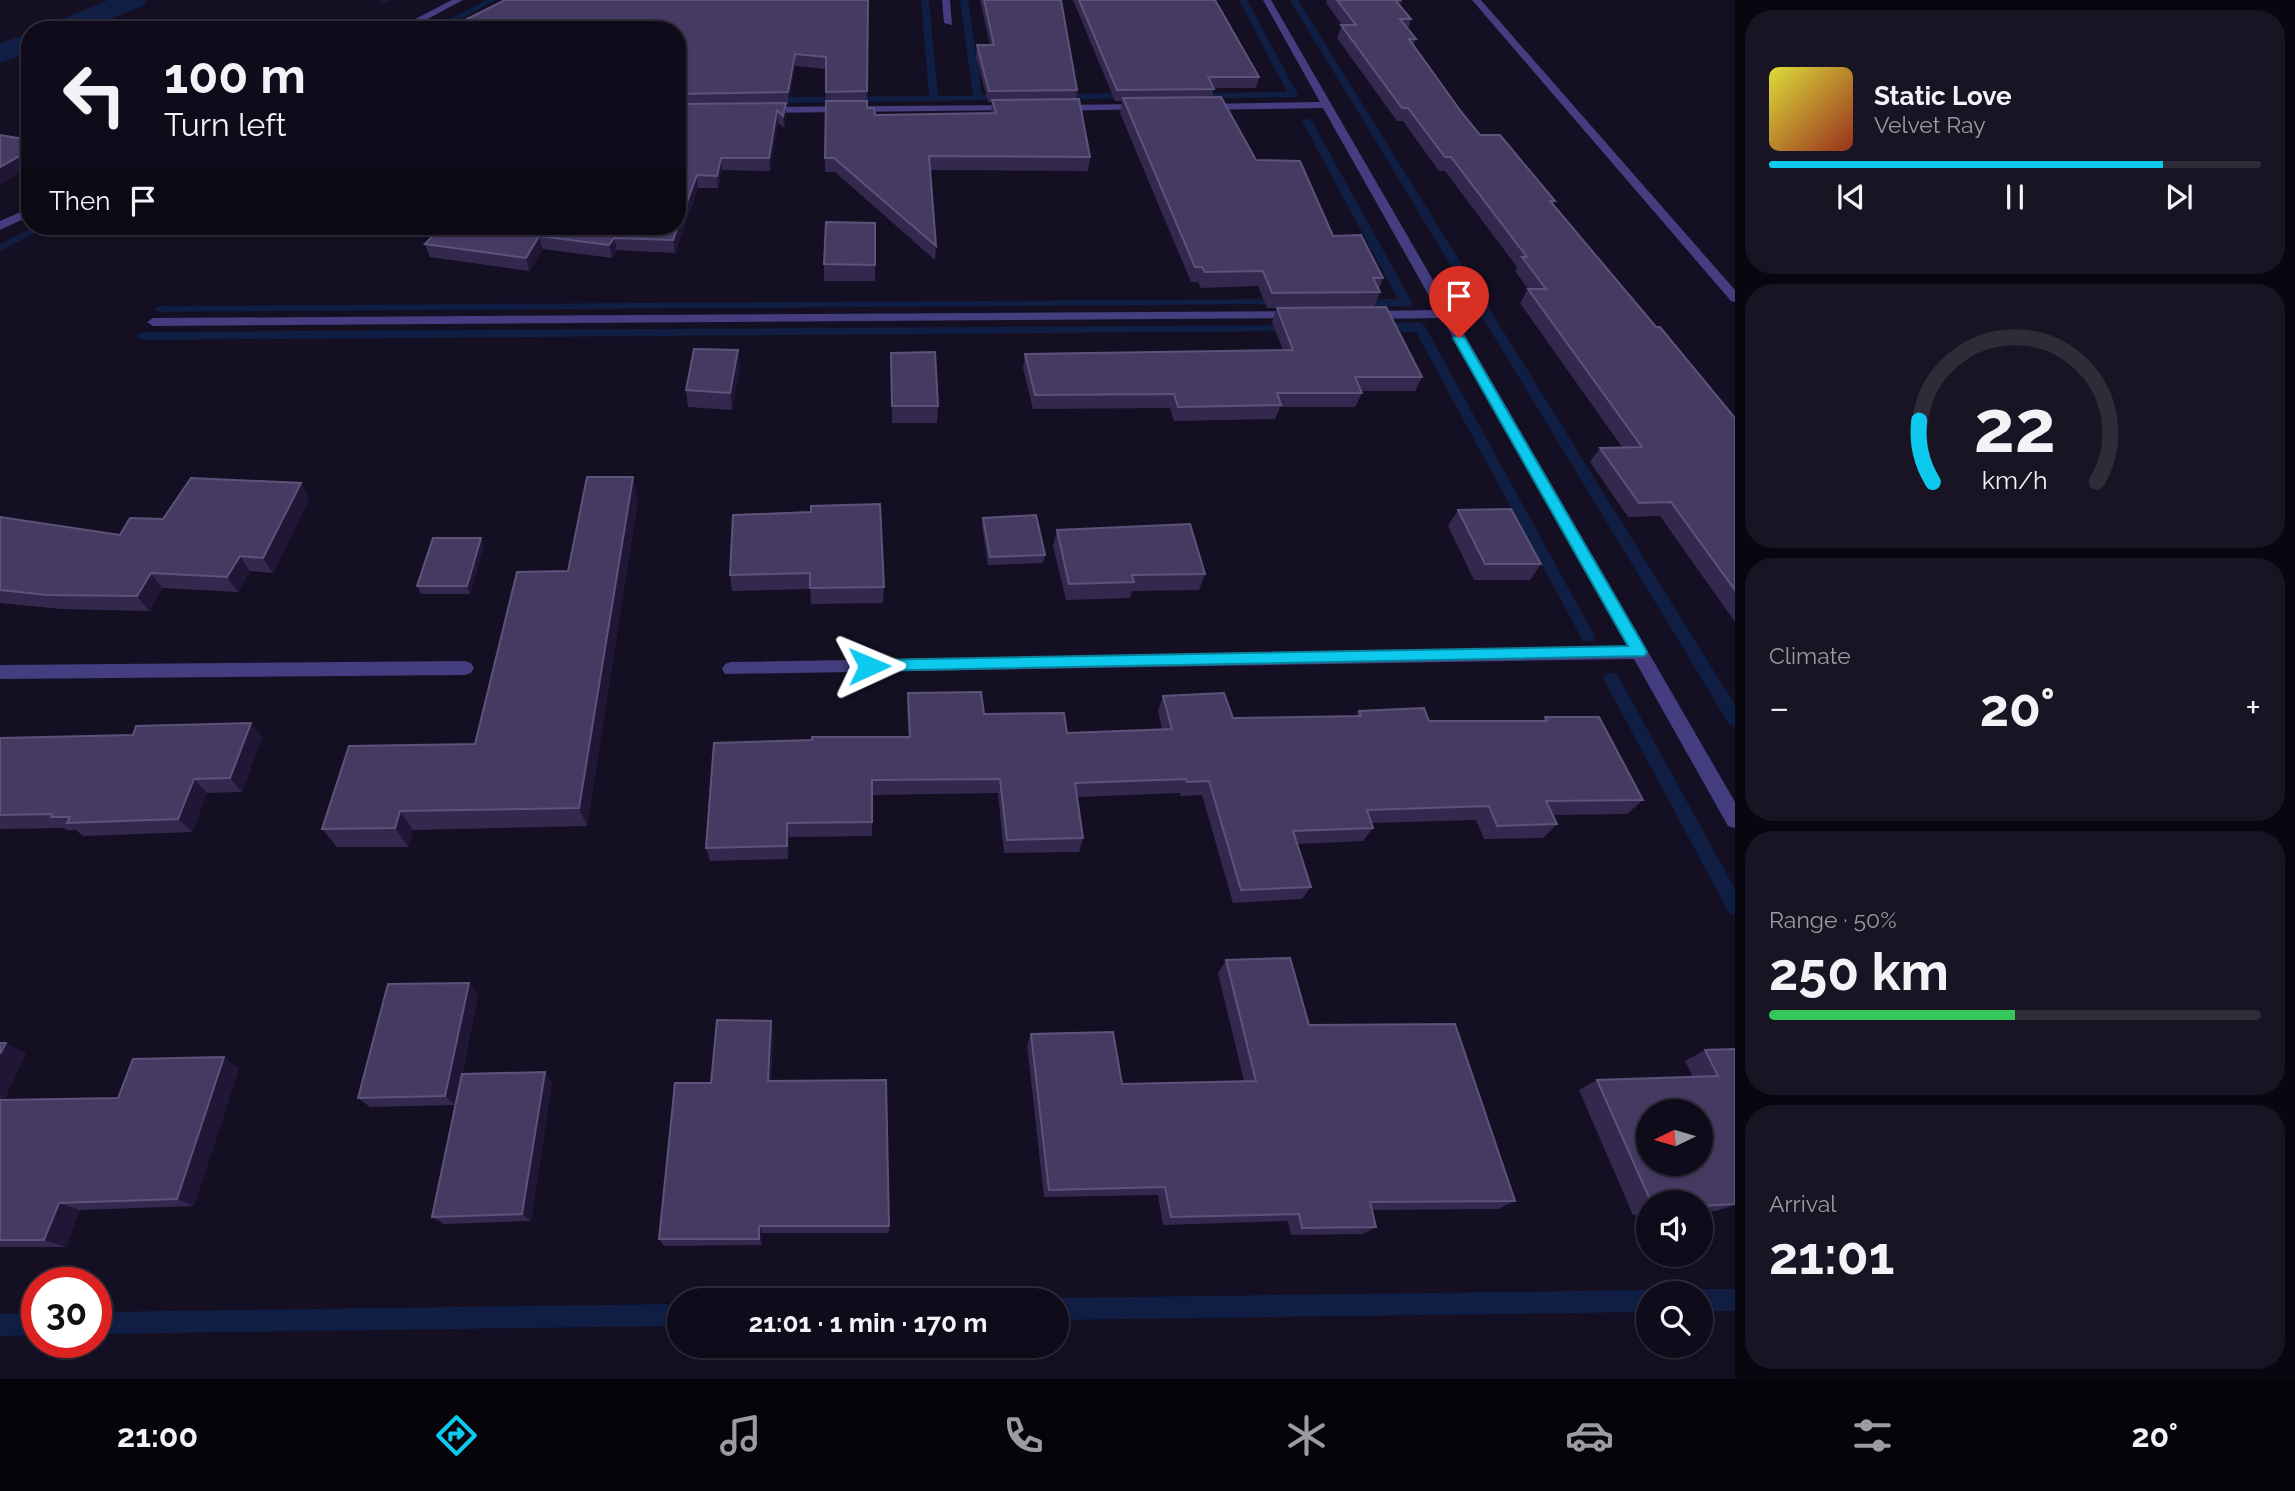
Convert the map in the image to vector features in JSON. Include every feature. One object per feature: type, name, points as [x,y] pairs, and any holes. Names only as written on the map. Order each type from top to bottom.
[{"type":"street","points":[[417,21],[459,0]]},
{"type":"street","points":[[946,0],[949,23]]},
{"type":"street","points":[[1267,0],[1735,820]]},
{"type":"street","points":[[1476,0],[1735,298]]},
{"type":"street","points":[[1188,107],[1326,106]]},
{"type":"street","points":[[1050,108],[1161,107]]},
{"type":"street","points":[[746,111],[1023,108]]},
{"type":"street","points":[[0,226],[21,216]]},
{"type":"street","points":[[1348,315],[1446,314]]},
{"type":"street","points":[[153,322],[1307,315]]},
{"type":"street","points":[[731,669],[1639,652]]},
{"type":"street","points":[[0,672],[465,668]]},
{"type":"building","points":[[505,0],[868,0],[867,91],[826,92],[826,57],[795,54],[788,92],[686,94],[686,21],[463,21]]},
{"type":"building","points":[[984,0],[1061,0],[1077,90],[989,91],[977,45],[994,45]]},
{"type":"building","points":[[1079,0],[1215,0],[1259,77],[1208,77],[1214,89],[1117,90]]},
{"type":"building","points":[[1337,0],[1395,0],[1411,19],[1400,19],[1416,39],[1409,39],[1462,113],[1480,135],[1500,135],[1555,201],[1550,201],[1735,418],[1735,590],[1671,502],[1639,503],[1600,448],[1642,447],[1528,289],[1546,289],[1522,257],[1527,257],[1451,157],[1445,157],[1408,108],[1402,108],[1341,25],[1356,25]]},
{"type":"building","points":[[1221,97],[1256,160],[1300,161],[1333,236],[1361,235],[1383,278],[1373,278],[1380,292],[1272,293],[1263,271],[1205,272],[1202,267],[1195,267],[1123,98]]},
{"type":"building","points":[[1079,99],[1090,157],[929,156],[936,246],[834,158],[825,158],[826,101],[867,101],[867,108],[874,108],[875,115],[996,113],[992,100]]},
{"type":"building","points":[[786,103],[783,116],[777,110],[769,158],[721,158],[717,176],[697,175],[686,205],[686,104]]},
{"type":"building","points":[[0,135],[21,138],[21,155],[0,167]]},
{"type":"building","points":[[826,222],[875,223],[875,265],[824,264]]},
{"type":"building","points":[[434,235],[675,235],[673,240],[614,238],[609,245],[539,236],[526,258],[425,244]]},
{"type":"building","points":[[1386,307],[1422,377],[1355,377],[1362,393],[1277,393],[1281,405],[1178,407],[1174,394],[1035,395],[1025,354],[1293,350],[1277,308]]},
{"type":"building","points":[[694,349],[738,350],[730,393],[686,390]]},
{"type":"building","points":[[935,352],[938,406],[892,406],[891,353]]},
{"type":"building","points":[[587,477],[633,477],[579,808],[400,811],[395,828],[322,829],[349,746],[475,744],[517,572],[568,571]]},
{"type":"building","points":[[191,478],[301,483],[263,558],[240,556],[227,577],[151,573],[137,596],[48,595],[0,590],[0,517],[120,535],[130,518],[163,519]]},
{"type":"building","points":[[880,504],[884,587],[810,588],[810,573],[730,575],[733,515],[811,512],[811,506]]},
{"type":"building","points":[[1511,509],[1541,564],[1485,564],[1458,510]]},
{"type":"building","points":[[1036,515],[1045,555],[990,557],[983,518]]},
{"type":"building","points":[[1190,524],[1205,574],[1132,575],[1134,582],[1069,584],[1057,530]]},
{"type":"building","points":[[433,538],[481,538],[467,586],[417,586]]},
{"type":"building","points":[[981,692],[984,714],[1064,713],[1067,733],[1172,729],[1163,696],[1224,693],[1233,718],[1361,716],[1359,711],[1424,708],[1429,721],[1547,721],[1545,717],[1599,717],[1643,800],[1546,801],[1557,824],[1497,826],[1489,806],[1367,810],[1373,828],[1293,831],[1311,887],[1241,890],[1209,781],[1187,782],[1186,779],[1075,783],[1083,838],[1007,840],[1000,779],[872,780],[872,822],[787,823],[787,846],[706,848],[714,743],[812,740],[812,737],[910,737],[908,693]]},
{"type":"building","points":[[251,723],[230,778],[194,779],[178,819],[67,823],[70,817],[51,817],[52,814],[0,815],[0,738],[133,735],[136,726]]},
{"type":"building","points":[[1290,958],[1309,1025],[1455,1024],[1515,1201],[1370,1202],[1376,1227],[1302,1228],[1299,1214],[1171,1217],[1165,1187],[1049,1190],[1031,1034],[1113,1032],[1122,1084],[1256,1081],[1226,960]]},
{"type":"building","points":[[469,983],[445,1096],[358,1098],[388,984]]},
{"type":"building","points":[[717,1020],[771,1021],[768,1081],[886,1080],[889,1226],[759,1226],[759,1239],[659,1239],[675,1083],[711,1083]]},
{"type":"building","points":[[0,1043],[6,1043],[0,1054]]},
{"type":"building","points":[[1735,1049],[1735,1204],[1713,1205],[1713,1190],[1646,1190],[1639,1176],[1713,1176],[1713,1099],[1636,1099],[1636,1168],[1597,1080],[1718,1076],[1705,1050]]},
{"type":"building","points":[[224,1057],[177,1199],[59,1203],[44,1240],[0,1240],[0,1100],[118,1098],[133,1059]]},
{"type":"building","points":[[545,1072],[522,1214],[432,1217],[462,1074]]},
{"type":"waterway","points":[[81,21],[133,0]]},
{"type":"waterway","points":[[451,21],[492,0]]},
{"type":"waterway","points":[[925,0],[934,98]]},
{"type":"waterway","points":[[964,0],[978,98]]},
{"type":"waterway","points":[[1193,96],[1293,95],[1243,0]]},
{"type":"waterway","points":[[1294,0],[1735,719]]},
{"type":"waterway","points":[[0,54],[21,46]]},
{"type":"waterway","points":[[1056,97],[1132,96]]},
{"type":"waterway","points":[[769,100],[1006,98]]},
{"type":"waterway","points":[[1307,121],[1405,302]]},
{"type":"waterway","points":[[0,248],[26,235]]},
{"type":"waterway","points":[[160,309],[1284,302]]},
{"type":"waterway","points":[[1356,302],[1405,302]]},
{"type":"waterway","points":[[1419,326],[1588,637]]},
{"type":"waterway","points":[[1376,328],[1420,328]]},
{"type":"waterway","points":[[142,336],[1294,329]]},
{"type":"waterway","points":[[1611,678],[1735,907]]},
{"type":"waterway","points":[[1713,1300],[1735,1300]]},
{"type":"waterway","points":[[1069,1309],[1636,1301]]},
{"type":"waterway","points":[[112,1323],[667,1315]]},
{"type":"waterway","points":[[0,1325],[21,1324]]},
{"type":"route","points":[[869,666],[1639,652],[1459,338]]}]
